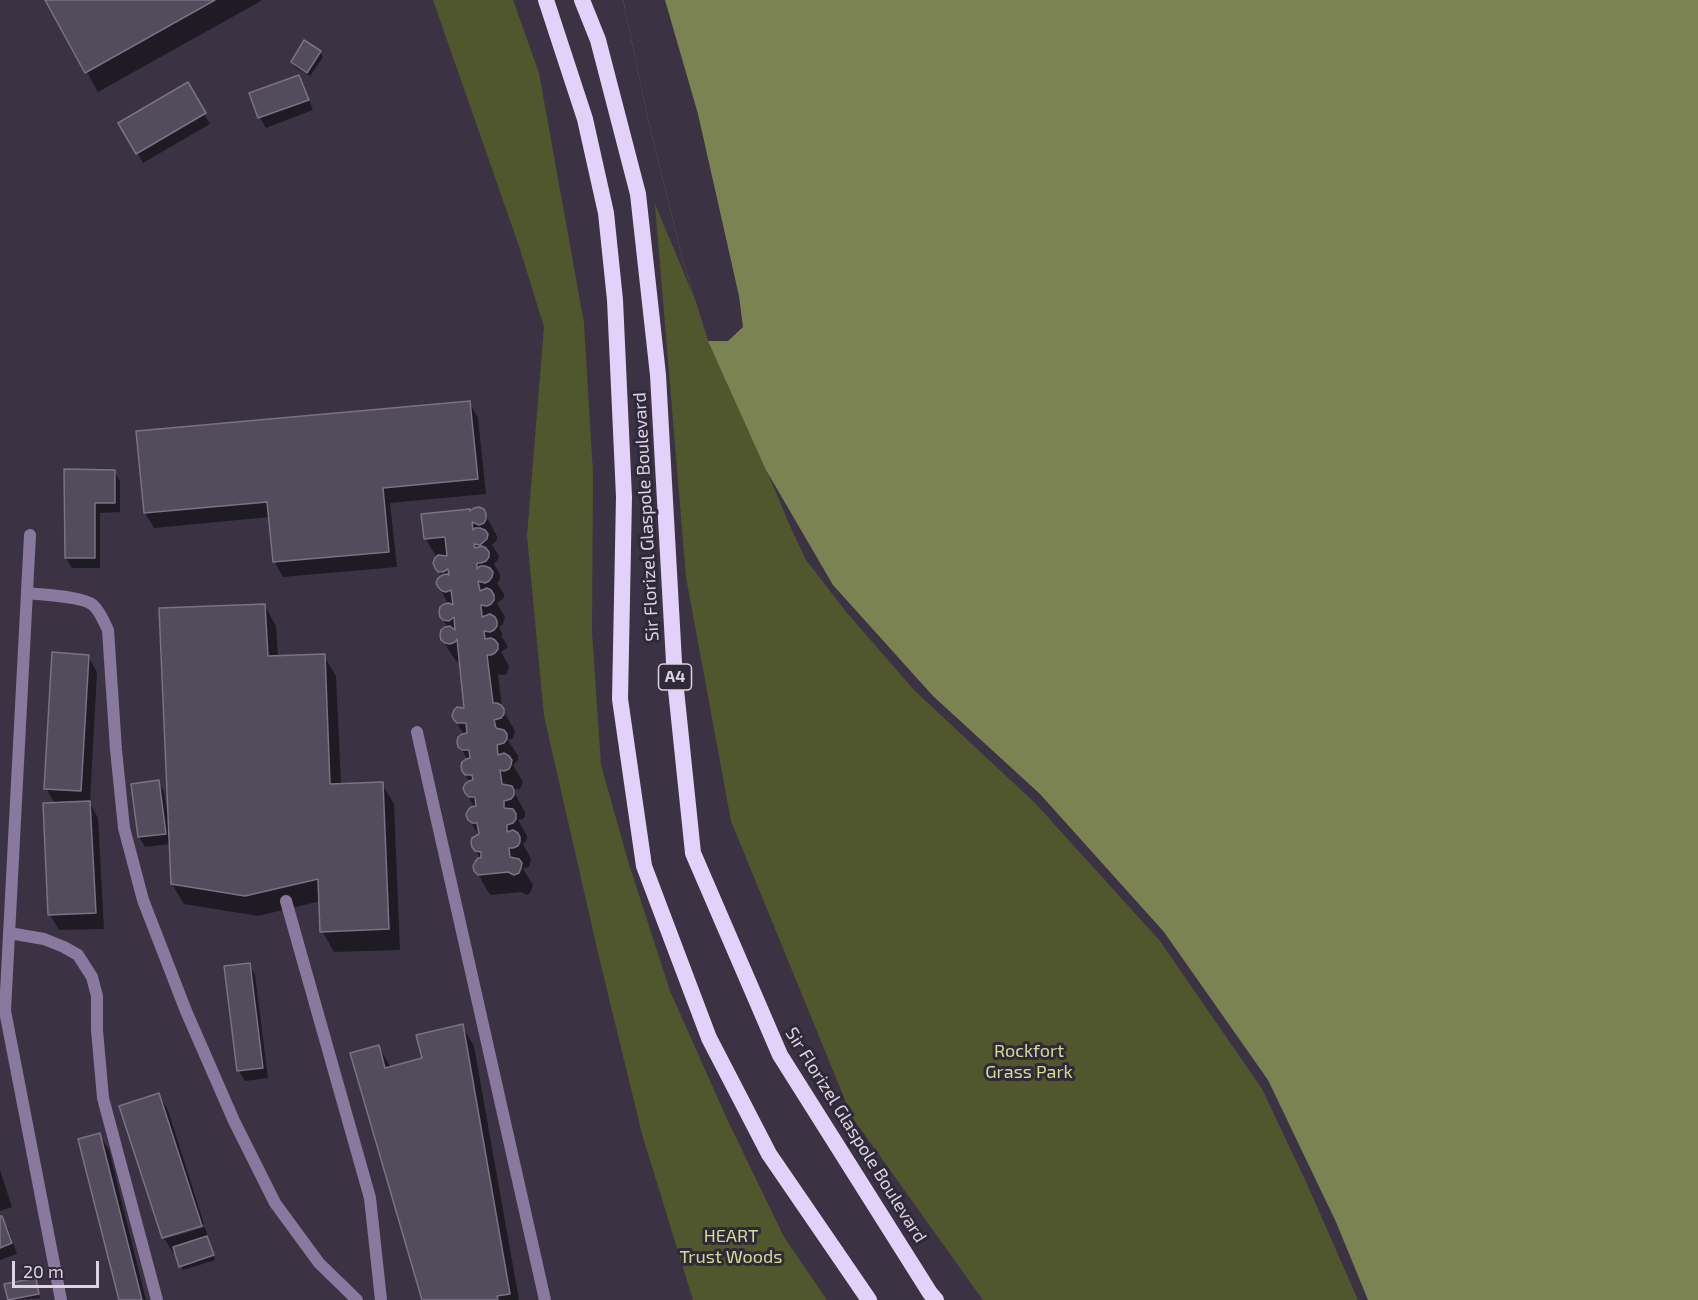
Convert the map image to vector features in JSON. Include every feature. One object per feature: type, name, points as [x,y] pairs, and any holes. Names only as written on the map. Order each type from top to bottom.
[{"type":"highway","name":"Sir Florizel Glaspole Boulevard","points":[[546,0],[585,119],[606,213],[615,300],[624,497],[620,699],[644,866],[714,1048],[769,1154],[869,1300]]},
{"type":"highway","name":"Sir Florizel Glaspole Boulevard","points":[[582,0],[598,40],[638,194],[658,375],[675,680],[693,853],[780,1055],[936,1300]]},
{"type":"street","points":[[30,535],[5,1011],[61,1300]]},
{"type":"street","points":[[27,593],[79,599],[92,604],[108,630],[124,828],[142,900],[186,1011],[234,1121],[275,1203],[319,1263],[357,1300]]},
{"type":"street","points":[[417,732],[545,1300]]},
{"type":"street","points":[[286,901],[370,1198],[381,1300]]},
{"type":"street","points":[[9,933],[44,939],[64,947],[78,955],[92,977],[97,996],[97,1030],[103,1098],[157,1300]]},
{"type":"green space","name":"HEART Trust Woods","points":[[433,0],[513,0],[539,73],[584,323],[593,474],[592,632],[601,765],[628,861],[670,991],[727,1119],[784,1237],[827,1300],[693,1300],[642,1134],[544,716],[527,536],[544,327],[519,246]]},
{"type":"green space","name":"Rockfort Grass Park","points":[[655,204],[806,560],[847,613],[915,691],[1035,803],[1160,941],[1262,1089],[1358,1300],[983,1300],[852,1117],[731,821],[686,577]]},
{"type":"shaded area","points":[[623,0],[1698,0],[1698,1300],[1368,1300],[1336,1222],[1268,1080],[1164,932],[1040,794],[933,696],[833,585],[766,470],[708,341],[684,265],[648,119]]},
{"type":"pier","points":[[623,0],[665,0],[698,114],[739,296],[743,327],[728,341],[708,341],[684,265],[648,119]]},
{"type":"building","points":[[45,0],[215,0],[85,73]]},
{"type":"building","points":[[304,40],[321,51],[307,73],[291,62]]},
{"type":"building","points":[[299,75],[309,100],[258,118],[249,93]]},
{"type":"building","points":[[188,82],[206,113],[136,154],[118,123]]},
{"type":"building","points":[[470,401],[478,479],[383,488],[389,552],[273,562],[267,502],[144,513],[136,431]]},
{"type":"building","points":[[64,469],[115,470],[115,503],[95,503],[95,558],[65,558]]},
{"type":"building","points":[[479,507],[484,509],[486,519],[479,525],[472,522],[473,530],[480,528],[488,534],[487,539],[480,545],[474,544],[475,548],[482,546],[486,548],[489,557],[486,561],[477,563],[477,569],[485,566],[493,572],[489,581],[485,583],[478,581],[480,591],[487,588],[494,595],[491,604],[481,605],[482,617],[490,614],[497,621],[494,630],[484,631],[485,639],[491,638],[498,644],[495,653],[487,655],[493,703],[501,705],[504,709],[501,718],[494,720],[496,728],[504,730],[507,734],[504,743],[497,745],[498,755],[504,753],[512,760],[509,769],[500,770],[502,784],[512,786],[514,790],[511,799],[504,801],[504,808],[513,809],[516,814],[513,823],[507,825],[507,832],[513,830],[520,837],[518,846],[509,848],[510,857],[519,859],[522,863],[519,873],[514,875],[508,872],[478,875],[474,871],[473,866],[478,858],[481,858],[481,852],[475,851],[471,842],[472,838],[479,834],[477,823],[472,823],[466,815],[471,807],[476,806],[475,797],[469,797],[463,788],[465,784],[473,780],[472,775],[465,775],[461,766],[462,762],[470,758],[469,750],[462,750],[458,747],[457,742],[458,737],[467,733],[466,723],[457,723],[452,716],[457,707],[464,708],[457,639],[450,644],[445,643],[441,640],[440,635],[441,630],[445,627],[450,626],[455,630],[454,617],[449,621],[443,620],[439,612],[440,607],[444,604],[453,605],[451,590],[442,591],[436,583],[442,575],[449,575],[448,569],[438,572],[433,563],[438,555],[447,556],[445,537],[424,539],[421,514],[470,509],[470,511]]},
{"type":"building","points":[[265,604],[268,656],[325,654],[330,784],[383,782],[389,929],[320,932],[318,879],[245,896],[171,884],[159,608]]},
{"type":"building","points":[[52,652],[89,655],[81,791],[44,789]]},
{"type":"building","points":[[159,780],[166,834],[138,837],[131,784]]},
{"type":"building","points":[[90,801],[96,913],[48,915],[43,803]]},
{"type":"building","points":[[250,963],[263,1068],[237,1071],[224,966]]},
{"type":"building","points":[[463,1024],[510,1294],[497,1296],[498,1300],[422,1300],[350,1053],[379,1045],[385,1068],[422,1058],[416,1035]]},
{"type":"building","points":[[159,1093],[202,1226],[162,1238],[119,1106]]},
{"type":"building","points":[[100,1133],[142,1300],[119,1300],[78,1139]]},
{"type":"building","points":[[0,1216],[2,1216],[12,1243],[0,1248]]},
{"type":"building","points":[[207,1236],[214,1255],[179,1267],[173,1247]]},
{"type":"building","points":[[36,1278],[39,1294],[8,1300],[4,1284]]}]
